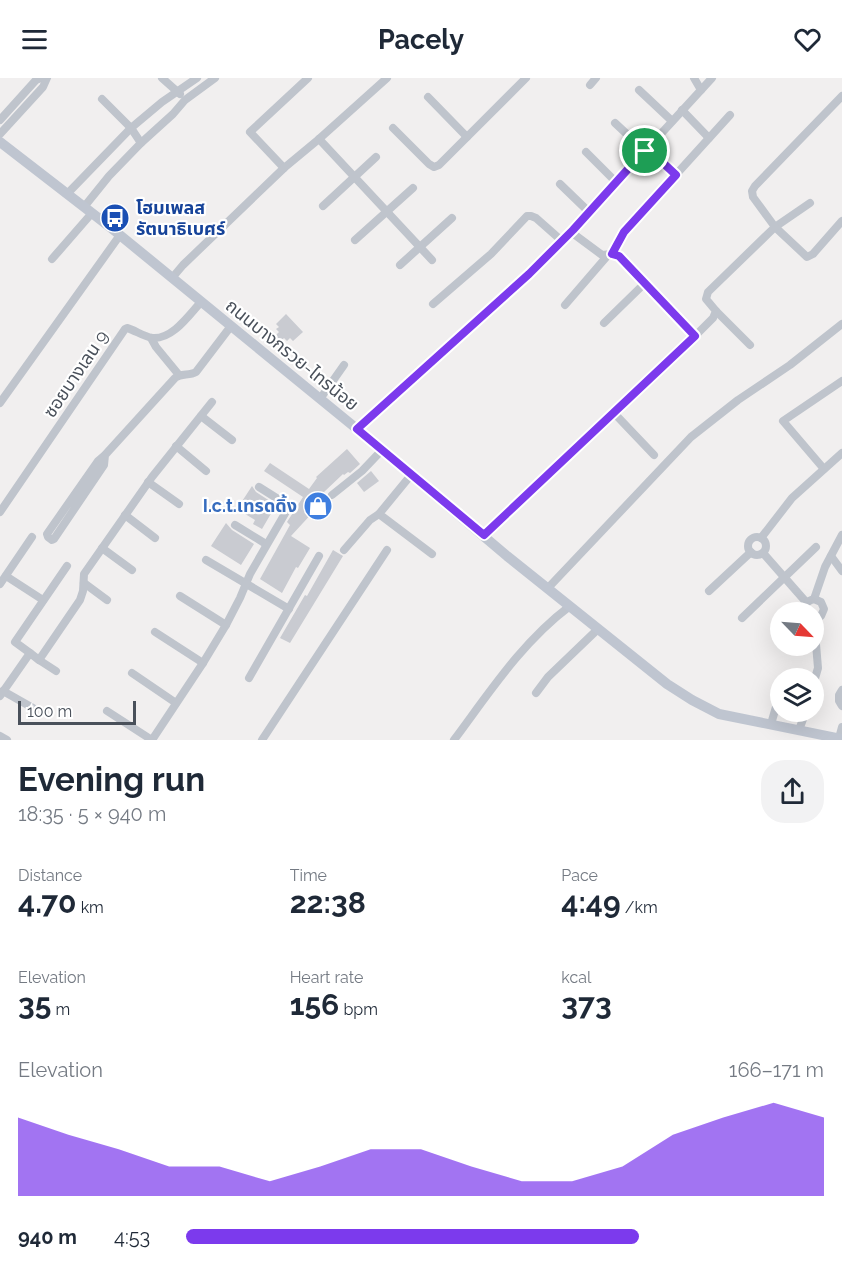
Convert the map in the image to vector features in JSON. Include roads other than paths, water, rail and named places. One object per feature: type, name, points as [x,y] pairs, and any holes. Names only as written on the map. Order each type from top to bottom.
[{"type":"main road","name":"ถนนบางกรวย-ไทรน้อย","points":[[0,142],[120,235],[597,629],[667,684],[719,714],[799,730],[841,734]]},
{"type":"street","points":[[0,120],[36,80],[41,78]]},
{"type":"street","points":[[0,134],[44,87],[47,78]]},
{"type":"street","points":[[162,78],[185,100]]},
{"type":"street","points":[[67,194],[131,128],[162,102],[197,78]]},
{"type":"street","points":[[52,260],[109,176],[185,100],[214,78]]},
{"type":"street","points":[[284,168],[250,132],[308,78]]},
{"type":"street","points":[[172,278],[284,168],[319,140],[387,78]]},
{"type":"street","points":[[393,128],[434,167],[439,165],[526,78]]},
{"type":"street","points":[[694,78],[701,90]]},
{"type":"street","points":[[357,429],[529,274],[571,232],[712,78]]},
{"type":"street","points":[[639,90],[672,121]]},
{"type":"street","points":[[841,224],[813,254],[807,257],[775,227],[753,196],[752,191],[842,96]]},
{"type":"street","points":[[428,97],[467,137]]},
{"type":"street","points":[[102,99],[131,128],[141,143]]},
{"type":"street","points":[[682,110],[709,138]]},
{"type":"street","points":[[565,305],[610,254],[624,232],[730,115]]},
{"type":"street","points":[[615,123],[676,175]]},
{"type":"street","points":[[319,140],[432,260]]},
{"type":"street","points":[[586,152],[616,182]]},
{"type":"street","points":[[324,206],[376,158]]},
{"type":"street","points":[[560,184],[589,212]]},
{"type":"street","points":[[355,240],[413,188]]},
{"type":"street","points":[[750,345],[706,299],[708,292],[775,227],[810,203]]},
{"type":"street","points":[[433,304],[491,254],[527,216],[536,218],[562,241]]},
{"type":"street","points":[[400,265],[452,218]]},
{"type":"street","points":[[571,232],[602,255],[619,256],[695,336]]},
{"type":"street","points":[[0,403],[120,235]]},
{"type":"street","points":[[604,323],[645,283]]},
{"type":"street","points":[[179,375],[151,338],[168,334],[180,325],[201,302]]},
{"type":"street","points":[[484,535],[695,336],[716,311]]},
{"type":"street","points":[[548,588],[691,437],[842,324]]},
{"type":"street","points":[[105,455],[104,465],[52,540],[47,534],[98,461],[179,375],[192,375],[196,372],[231,326]]},
{"type":"street","name":"ซอยบางเลน 9","points":[[0,512],[124,329],[127,328],[151,338]]},
{"type":"street","points":[[320,399],[344,365]]},
{"type":"street","points":[[824,469],[783,422],[842,381]]},
{"type":"street","points":[[39,660],[80,600],[84,574],[148,482],[212,402]]},
{"type":"street","points":[[614,413],[654,455]]},
{"type":"street","points":[[201,416],[232,440]]},
{"type":"street","points":[[176,446],[206,471]]},
{"type":"street","points":[[332,495],[362,471],[382,450]]},
{"type":"street","points":[[761,538],[792,498],[842,453]]},
{"type":"street","points":[[344,550],[370,520],[379,514],[411,475]]},
{"type":"street","points":[[148,482],[179,504]]},
{"type":"street","points":[[107,711],[152,740],[226,625],[266,544],[287,510],[286,504],[259,487]]},
{"type":"street","points":[[379,514],[432,554]]},
{"type":"street","points":[[125,515],[155,538]]},
{"type":"street","points":[[235,525],[266,544]]},
{"type":"street","points":[[810,601],[842,534]]},
{"type":"street","points":[[0,584],[32,537]]},
{"type":"street","points":[[754,538],[761,538],[766,543],[763,553],[757,555],[751,552],[749,543],[754,538]]},
{"type":"street","points":[[742,618],[816,547]]},
{"type":"street","points":[[102,548],[132,570]]},
{"type":"street","points":[[262,740],[387,550]]},
{"type":"street","points":[[709,591],[751,552]]},
{"type":"street","points":[[763,553],[810,601],[821,602]]},
{"type":"street","points":[[249,678],[319,556]]},
{"type":"street","points":[[831,556],[842,572]]},
{"type":"street","points":[[206,560],[289,609]]},
{"type":"street","points":[[56,671],[15,642],[67,566]]},
{"type":"street","points":[[6,576],[43,600]]},
{"type":"street","points":[[84,584],[107,600]]},
{"type":"street","points":[[180,596],[226,625]]},
{"type":"street","points":[[454,740],[522,651],[551,621],[570,606]]},
{"type":"street","points":[[536,693],[548,677],[597,629]]},
{"type":"street","points":[[155,632],[203,663]]},
{"type":"street","points":[[30,653],[2,693],[33,708]]},
{"type":"street","points":[[132,673],[176,703]]},
{"type":"street","points":[[842,690],[839,701],[842,706]]},
{"type":"street","points":[[799,730],[802,722]]},
{"type":"street","points":[[0,736],[7,740]]},
{"type":"place","name":"โฮมเพลส รัตนาธิเบศร์","points":[[115,218]]},
{"type":"place","name":"I.c.t.เทรดดิ้ง","points":[[318,506]]}]
